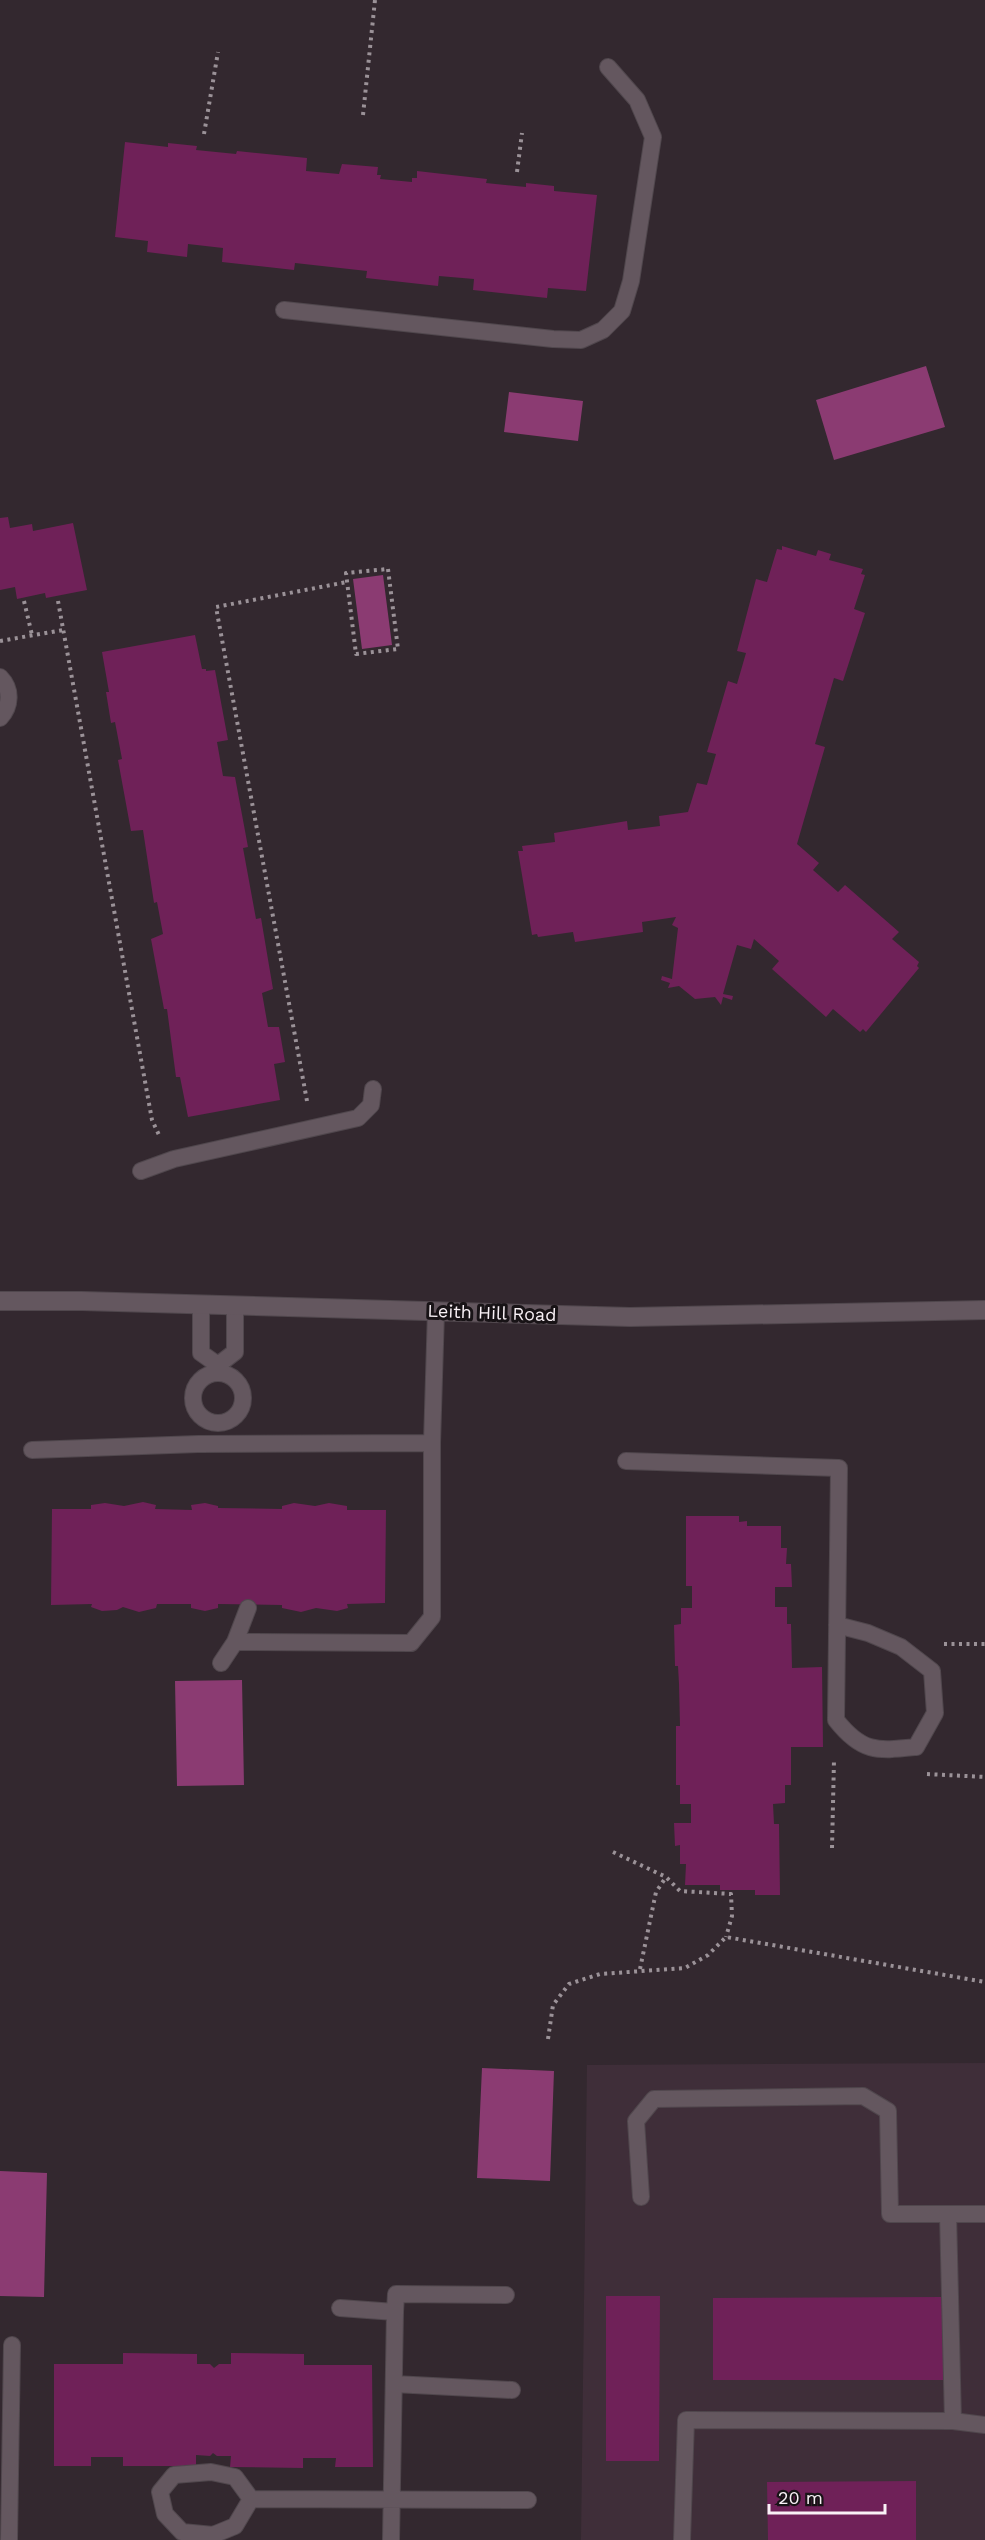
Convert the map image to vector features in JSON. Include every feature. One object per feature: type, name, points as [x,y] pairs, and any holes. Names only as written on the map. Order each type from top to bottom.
[{"type":"street","name":"Leith Hill Road","points":[[0,1301],[630,1317],[985,1310]]},
{"type":"lane","points":[[284,310],[553,339],[581,340],[603,330],[622,311],[631,281],[653,137],[637,100],[608,67]]},
{"type":"lane","points":[[0,677],[8,688],[9,696],[9,705],[0,718]]},
{"type":"lane","points":[[141,1172],[174,1160],[358,1118],[371,1105],[373,1089]]},
{"type":"lane","points":[[201,1305],[201,1353],[218,1368],[238,1382],[243,1397],[242,1405],[233,1418],[217,1423],[209,1422],[196,1411],[192,1394],[200,1379],[218,1368],[235,1352],[236,1306]]},
{"type":"lane","points":[[235,1642],[411,1643],[432,1617],[435,1311]]},
{"type":"lane","points":[[217,1423],[217,1444]]},
{"type":"lane","points":[[32,1450],[217,1444],[432,1443]]},
{"type":"lane","points":[[626,1461],[839,1468],[837,1625],[836,1720],[850,1738],[880,1751],[916,1747],[935,1713],[932,1671],[901,1647],[868,1633],[837,1625]]},
{"type":"lane","points":[[221,1663],[235,1642],[248,1608]]},
{"type":"lane","points":[[641,2197],[636,2121],[654,2099],[863,2096],[888,2111],[890,2214],[985,2214]]},
{"type":"lane","points":[[948,2214],[953,2421]]},
{"type":"lane","points":[[391,2540],[396,2294],[506,2295]]},
{"type":"lane","points":[[340,2308],[395,2312]]},
{"type":"lane","points":[[9,2540],[12,2345]]},
{"type":"lane","points":[[394,2384],[512,2390]]},
{"type":"lane","points":[[682,2540],[686,2420],[953,2421],[985,2425]]},
{"type":"lane","points":[[211,2472],[235,2478],[251,2499],[235,2526],[213,2535],[182,2532],[165,2514],[160,2492],[174,2475],[211,2472]]},
{"type":"lane","points":[[251,2499],[528,2500]]},
{"type":"path","points":[[363,115],[375,0]]},
{"type":"path","points":[[204,134],[218,52]]},
{"type":"path","points":[[517,172],[522,133]]},
{"type":"path","points":[[388,569],[398,649],[356,654],[347,582],[346,573],[388,569]]},
{"type":"path","points":[[307,1110],[308,1098],[216,607],[347,582]]},
{"type":"path","points":[[58,601],[152,1120],[160,1137],[168,1138]]},
{"type":"path","points":[[24,602],[32,635]]},
{"type":"path","points":[[0,641],[63,630]]},
{"type":"path","points":[[832,1848],[834,1750]]},
{"type":"path","points":[[548,2039],[553,2005],[569,1984],[600,1974],[685,1968],[708,1955],[726,1937],[732,1916],[731,1894],[680,1891],[666,1877],[614,1852]]},
{"type":"path","points":[[640,1970],[656,1892],[666,1877]]},
{"type":"path","points":[[726,1937],[985,1982]]},
{"type":"shaded area","points":[[926,366],[945,427],[834,460],[816,400]]},
{"type":"shaded area","points":[[509,392],[583,401],[578,441],[504,432]]},
{"type":"shaded area","points":[[383,575],[392,645],[362,649],[353,579]]},
{"type":"shaded area","points":[[242,1680],[244,1785],[177,1786],[175,1681]]},
{"type":"shaded area","points":[[985,2063],[985,2540],[581,2540],[587,2065]]},
{"type":"shaded area","points":[[482,2068],[554,2071],[550,2181],[477,2178]]},
{"type":"shaded area","points":[[0,2171],[47,2173],[44,2297],[0,2296]]},
{"type":"building","points":[[125,142],[168,147],[168,143],[197,146],[196,150],[236,154],[237,151],[307,158],[306,171],[339,174],[342,164],[378,167],[377,175],[381,175],[380,179],[412,182],[412,178],[417,178],[417,171],[487,179],[486,183],[526,187],[526,183],[554,186],[554,191],[597,195],[586,291],[548,288],[547,298],[473,290],[474,279],[439,276],[438,286],[366,278],[367,271],[295,263],[294,270],[222,262],[223,248],[188,244],[187,257],[147,252],[148,241],[115,237]]},
{"type":"building","points":[[8,517],[10,528],[32,524],[33,531],[73,523],[87,590],[46,598],[45,593],[17,599],[15,587],[0,590],[0,518]]},
{"type":"building","points":[[782,546],[816,556],[818,550],[831,554],[829,560],[863,569],[861,574],[865,575],[854,609],[865,613],[843,681],[834,678],[815,744],[825,747],[797,844],[819,863],[813,870],[838,892],[845,885],[899,932],[892,939],[919,962],[917,966],[919,968],[866,1032],[863,1029],[860,1032],[833,1009],[826,1017],[772,969],[779,961],[754,939],[751,949],[737,945],[723,994],[733,996],[732,1000],[723,997],[721,1005],[715,997],[695,999],[679,986],[668,988],[670,983],[661,980],[662,976],[672,979],[678,928],[672,925],[676,917],[642,922],[643,932],[575,942],[573,932],[538,937],[537,934],[532,935],[518,851],[523,851],[522,846],[555,842],[554,833],[627,821],[628,830],[660,826],[659,816],[688,812],[697,783],[707,785],[716,754],[707,752],[728,681],[737,684],[746,653],[737,651],[756,579],[767,582],[777,549],[782,550]]},
{"type":"building","points":[[195,635],[202,669],[215,670],[228,740],[217,742],[223,776],[235,777],[248,847],[243,848],[256,919],[261,918],[273,989],[262,993],[268,1027],[279,1027],[285,1062],[274,1064],[280,1100],[188,1117],[180,1077],[176,1077],[167,1009],[164,1009],[151,939],[163,934],[157,902],[154,903],[143,830],[131,831],[118,760],[122,759],[115,722],[111,723],[106,692],[109,692],[102,652]]},
{"type":"building","points":[[143,1502],[156,1505],[155,1509],[192,1510],[191,1505],[205,1503],[218,1506],[218,1508],[282,1509],[282,1506],[294,1503],[315,1506],[329,1503],[347,1506],[347,1510],[386,1510],[385,1603],[347,1604],[348,1608],[337,1611],[316,1608],[301,1612],[282,1608],[282,1605],[218,1604],[218,1608],[205,1611],[191,1608],[191,1604],[157,1604],[156,1608],[139,1612],[123,1607],[117,1610],[102,1611],[91,1607],[92,1604],[51,1605],[52,1509],[91,1509],[91,1505],[105,1503],[124,1506]]},
{"type":"building","points":[[686,1516],[739,1516],[739,1522],[747,1521],[747,1526],[781,1526],[781,1548],[787,1548],[786,1564],[791,1564],[792,1587],[775,1587],[775,1607],[787,1607],[787,1624],[791,1624],[792,1668],[822,1667],[823,1747],[791,1747],[791,1785],[785,1785],[785,1803],[773,1804],[774,1824],[779,1824],[780,1895],[755,1895],[755,1890],[720,1890],[720,1885],[685,1885],[686,1864],[680,1864],[680,1845],[675,1846],[674,1823],[691,1823],[691,1804],[680,1804],[680,1785],[676,1785],[676,1726],[680,1726],[674,1625],[681,1624],[681,1608],[692,1608],[692,1586],[686,1586]]},
{"type":"building","points":[[606,2296],[660,2296],[659,2461],[606,2461]]},
{"type":"building","points":[[944,2297],[944,2380],[713,2380],[713,2298]]},
{"type":"building","points":[[123,2353],[197,2354],[197,2364],[210,2364],[214,2368],[219,2364],[231,2364],[231,2353],[304,2354],[304,2365],[372,2365],[373,2467],[335,2467],[336,2458],[303,2458],[303,2468],[230,2467],[231,2456],[217,2456],[213,2453],[210,2456],[196,2455],[196,2466],[123,2466],[123,2457],[91,2457],[91,2466],[54,2466],[54,2364],[123,2364]]},
{"type":"building","points":[[916,2481],[916,2540],[768,2540],[767,2482]]}]
